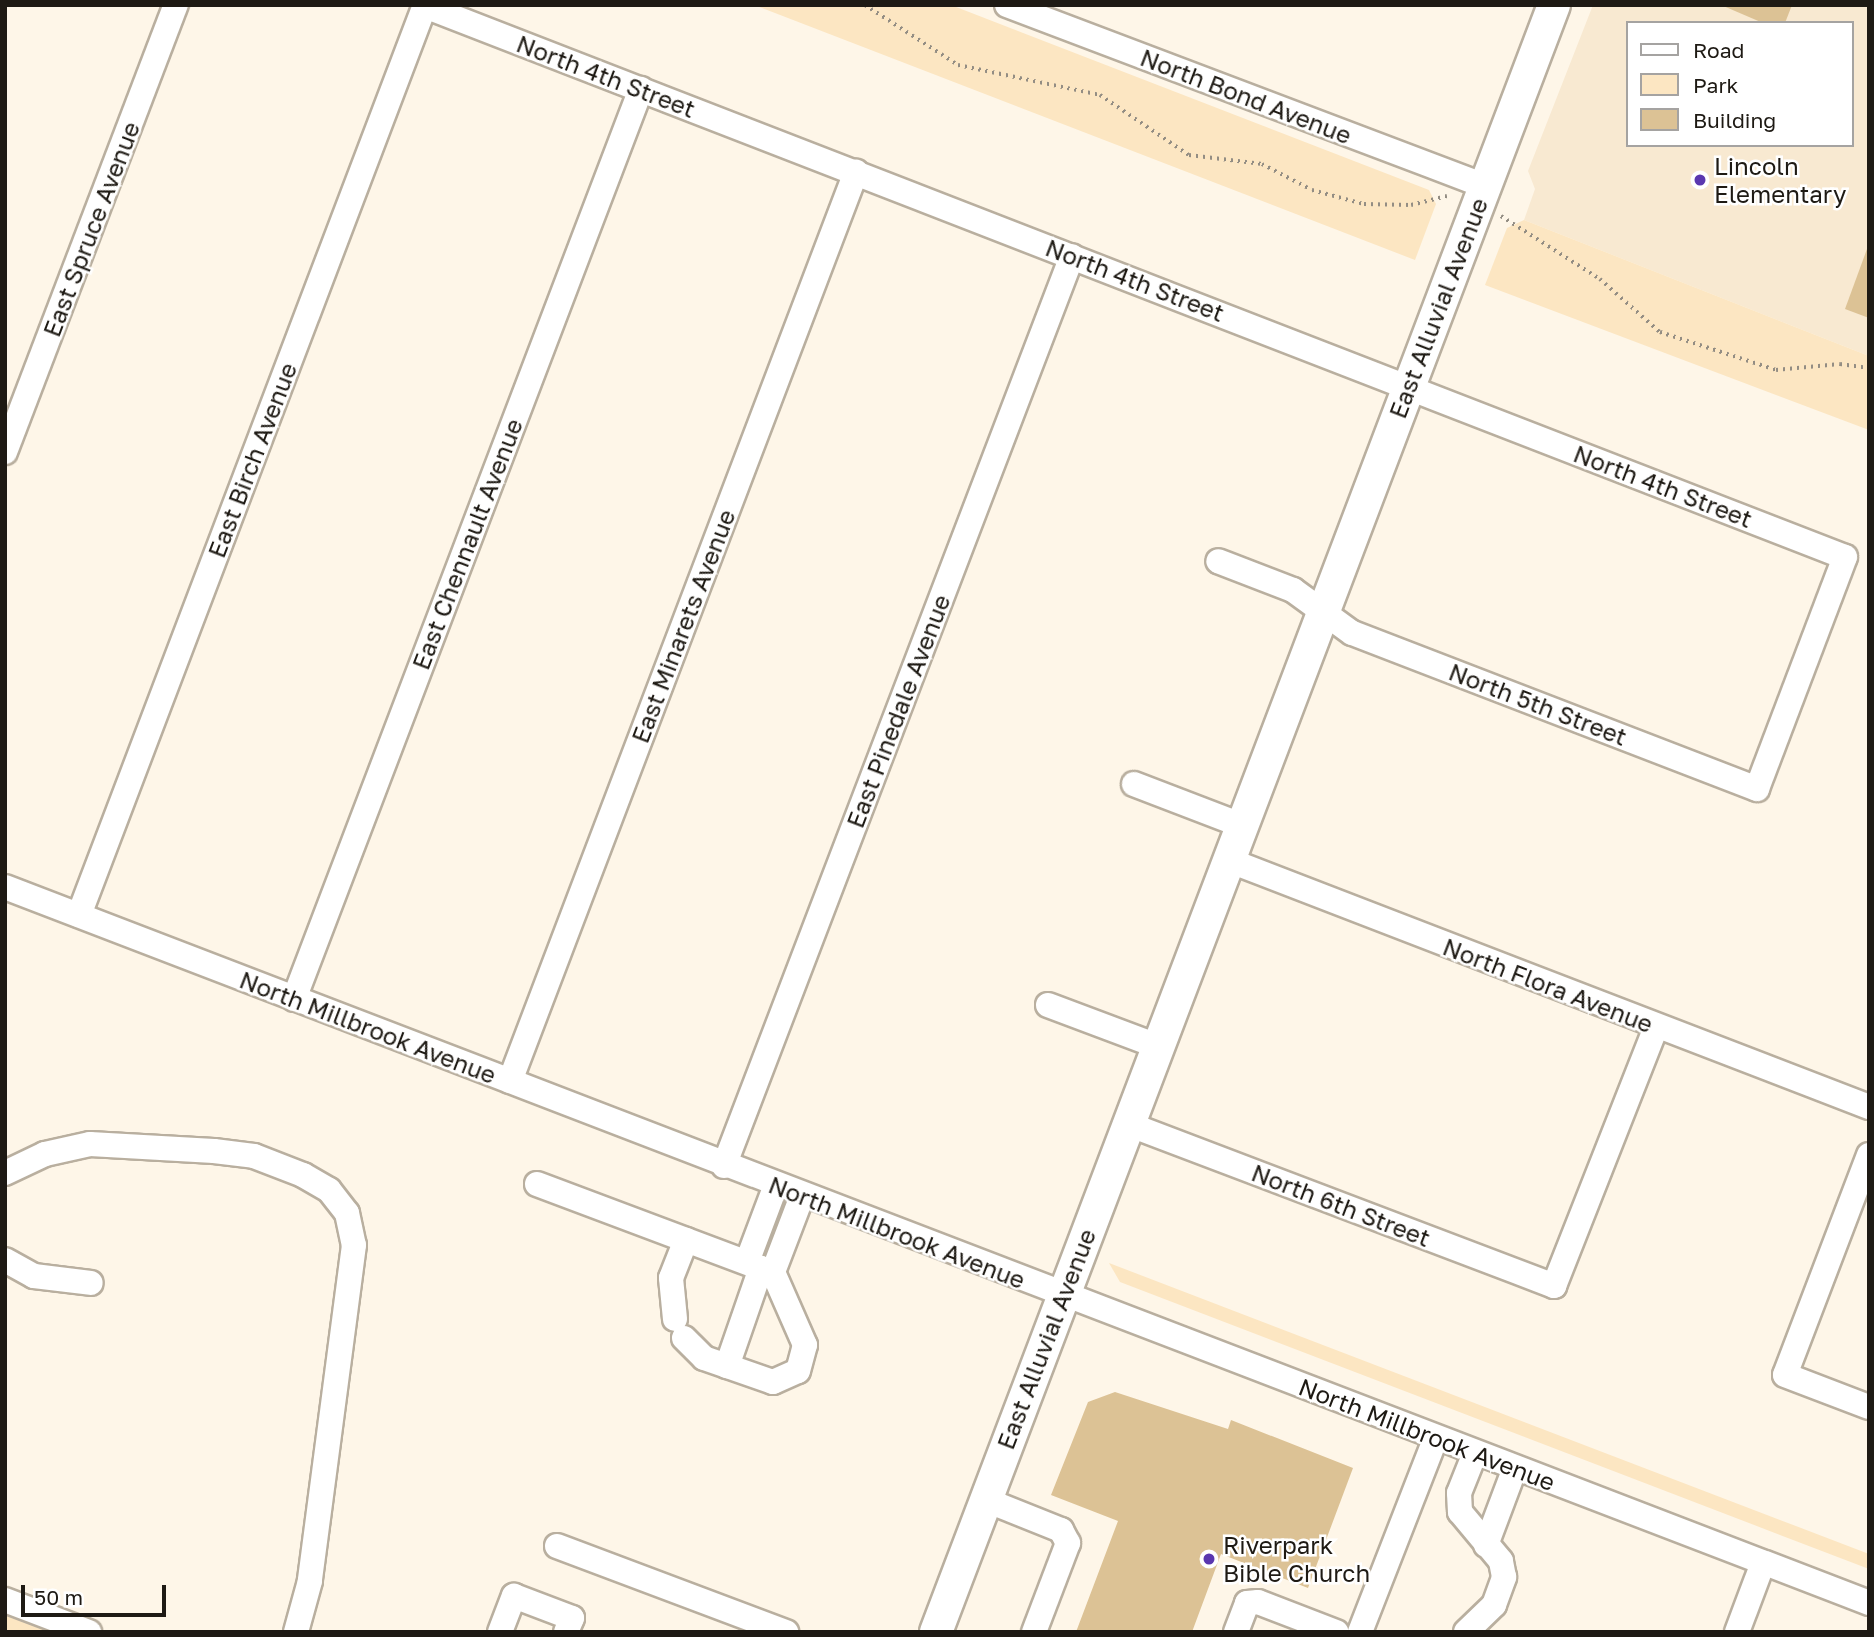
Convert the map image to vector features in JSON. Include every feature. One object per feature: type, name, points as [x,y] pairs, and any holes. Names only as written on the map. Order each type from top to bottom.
[{"type":"main road","name":"East Alluvial Avenue","points":[[936,1632],[1554,5]]},
{"type":"street","name":"East Spruce Avenue","points":[[5,452],[176,5]]},
{"type":"street","name":"North Bond Avenue","points":[[1007,5],[1485,186]]},
{"type":"street","name":"North 4th Street","points":[[425,6],[1845,556],[1757,789]]},
{"type":"street","name":"East Birch Avenue","points":[[79,915],[425,6]]},
{"type":"street","name":"East Chennault Avenue","points":[[294,999],[641,89]]},
{"type":"street","name":"East Minarets Avenue","points":[[510,1081],[856,172]]},
{"type":"street","name":"East Pinedale Avenue","points":[[724,1166],[1072,256]]},
{"type":"street","points":[[1218,561],[1293,590],[1322,611]]},
{"type":"street","name":"North 5th Street","points":[[1322,611],[1352,633],[1757,789]]},
{"type":"street","points":[[1134,784],[1241,825]]},
{"type":"street","name":"North Flora Avenue","points":[[1228,860],[1869,1107]]},
{"type":"street","name":"North Millbrook Avenue","points":[[5,887],[724,1166],[1869,1604]]},
{"type":"street","points":[[1048,1005],[1157,1046]]},
{"type":"street","name":"North 6th Street","points":[[1128,1124],[1554,1286],[1656,1027]]},
{"type":"street","points":[[5,1173],[45,1154],[90,1144],[214,1151],[254,1157],[303,1175],[328,1190],[347,1213],[354,1245],[310,1581],[296,1632]]},
{"type":"street","points":[[1869,1155],[1785,1375],[1869,1407]]},
{"type":"street","points":[[537,1184],[760,1267],[805,1345],[798,1371],[772,1382],[704,1358],[680,1329],[671,1278],[686,1240]]},
{"type":"street","points":[[727,1366],[760,1267],[776,1185]]},
{"type":"street","points":[[760,1267],[803,1196]]},
{"type":"street","points":[[5,1261],[34,1276],[91,1283]]},
{"type":"street","points":[[1360,1632],[1436,1437]]},
{"type":"street","points":[[1466,1632],[1493,1605],[1504,1577],[1486,1545],[1460,1512],[1459,1493],[1475,1453]]},
{"type":"street","points":[[1486,1545],[1515,1468]]},
{"type":"street","points":[[986,1500],[1061,1530],[1068,1543],[1034,1632]]},
{"type":"street","points":[[557,1546],[786,1632]]},
{"type":"street","points":[[1737,1632],[1763,1563]]},
{"type":"street","points":[[500,1632],[514,1596],[572,1618],[566,1632]]},
{"type":"street","points":[[5,1600],[89,1632]]},
{"type":"street","points":[[1236,1632],[1247,1603],[1258,1602],[1336,1632]]},
{"type":"path","points":[[865,5],[958,65],[1100,95],[1189,155],[1262,164],[1312,190],[1364,204],[1411,205],[1444,195]]},
{"type":"path","points":[[1510,220],[1601,279],[1660,332],[1776,370],[1840,364],[1869,368]]},
{"type":"shaded area","name":"Lincoln Elementary","points":[[1593,5],[1869,5],[1869,356],[1524,220],[1535,189],[1528,171]]},
{"type":"green space","points":[[754,5],[951,5],[1429,190],[1436,204],[1415,260]]},
{"type":"green space","points":[[1524,220],[1869,356],[1869,430],[1485,285],[1507,228]]},
{"type":"green space","points":[[1109,1263],[1869,1554],[1869,1569],[1120,1282]]},
{"type":"green space","points":[[5,1607],[70,1632],[5,1632]]},
{"type":"building","points":[[1721,5],[1792,5],[1786,21],[1758,21]]},
{"type":"building","points":[[1869,249],[1869,318],[1845,309]]},
{"type":"building","points":[[1115,1392],[1228,1429],[1231,1420],[1353,1468],[1308,1588],[1221,1554],[1192,1632],[1076,1632],[1118,1521],[1051,1495],[1088,1402]]},
{"type":"place","name":"Lincoln Elementary","points":[[1700,180]]},
{"type":"place","name":"Riverpark Bible Church","points":[[1209,1559]]}]
